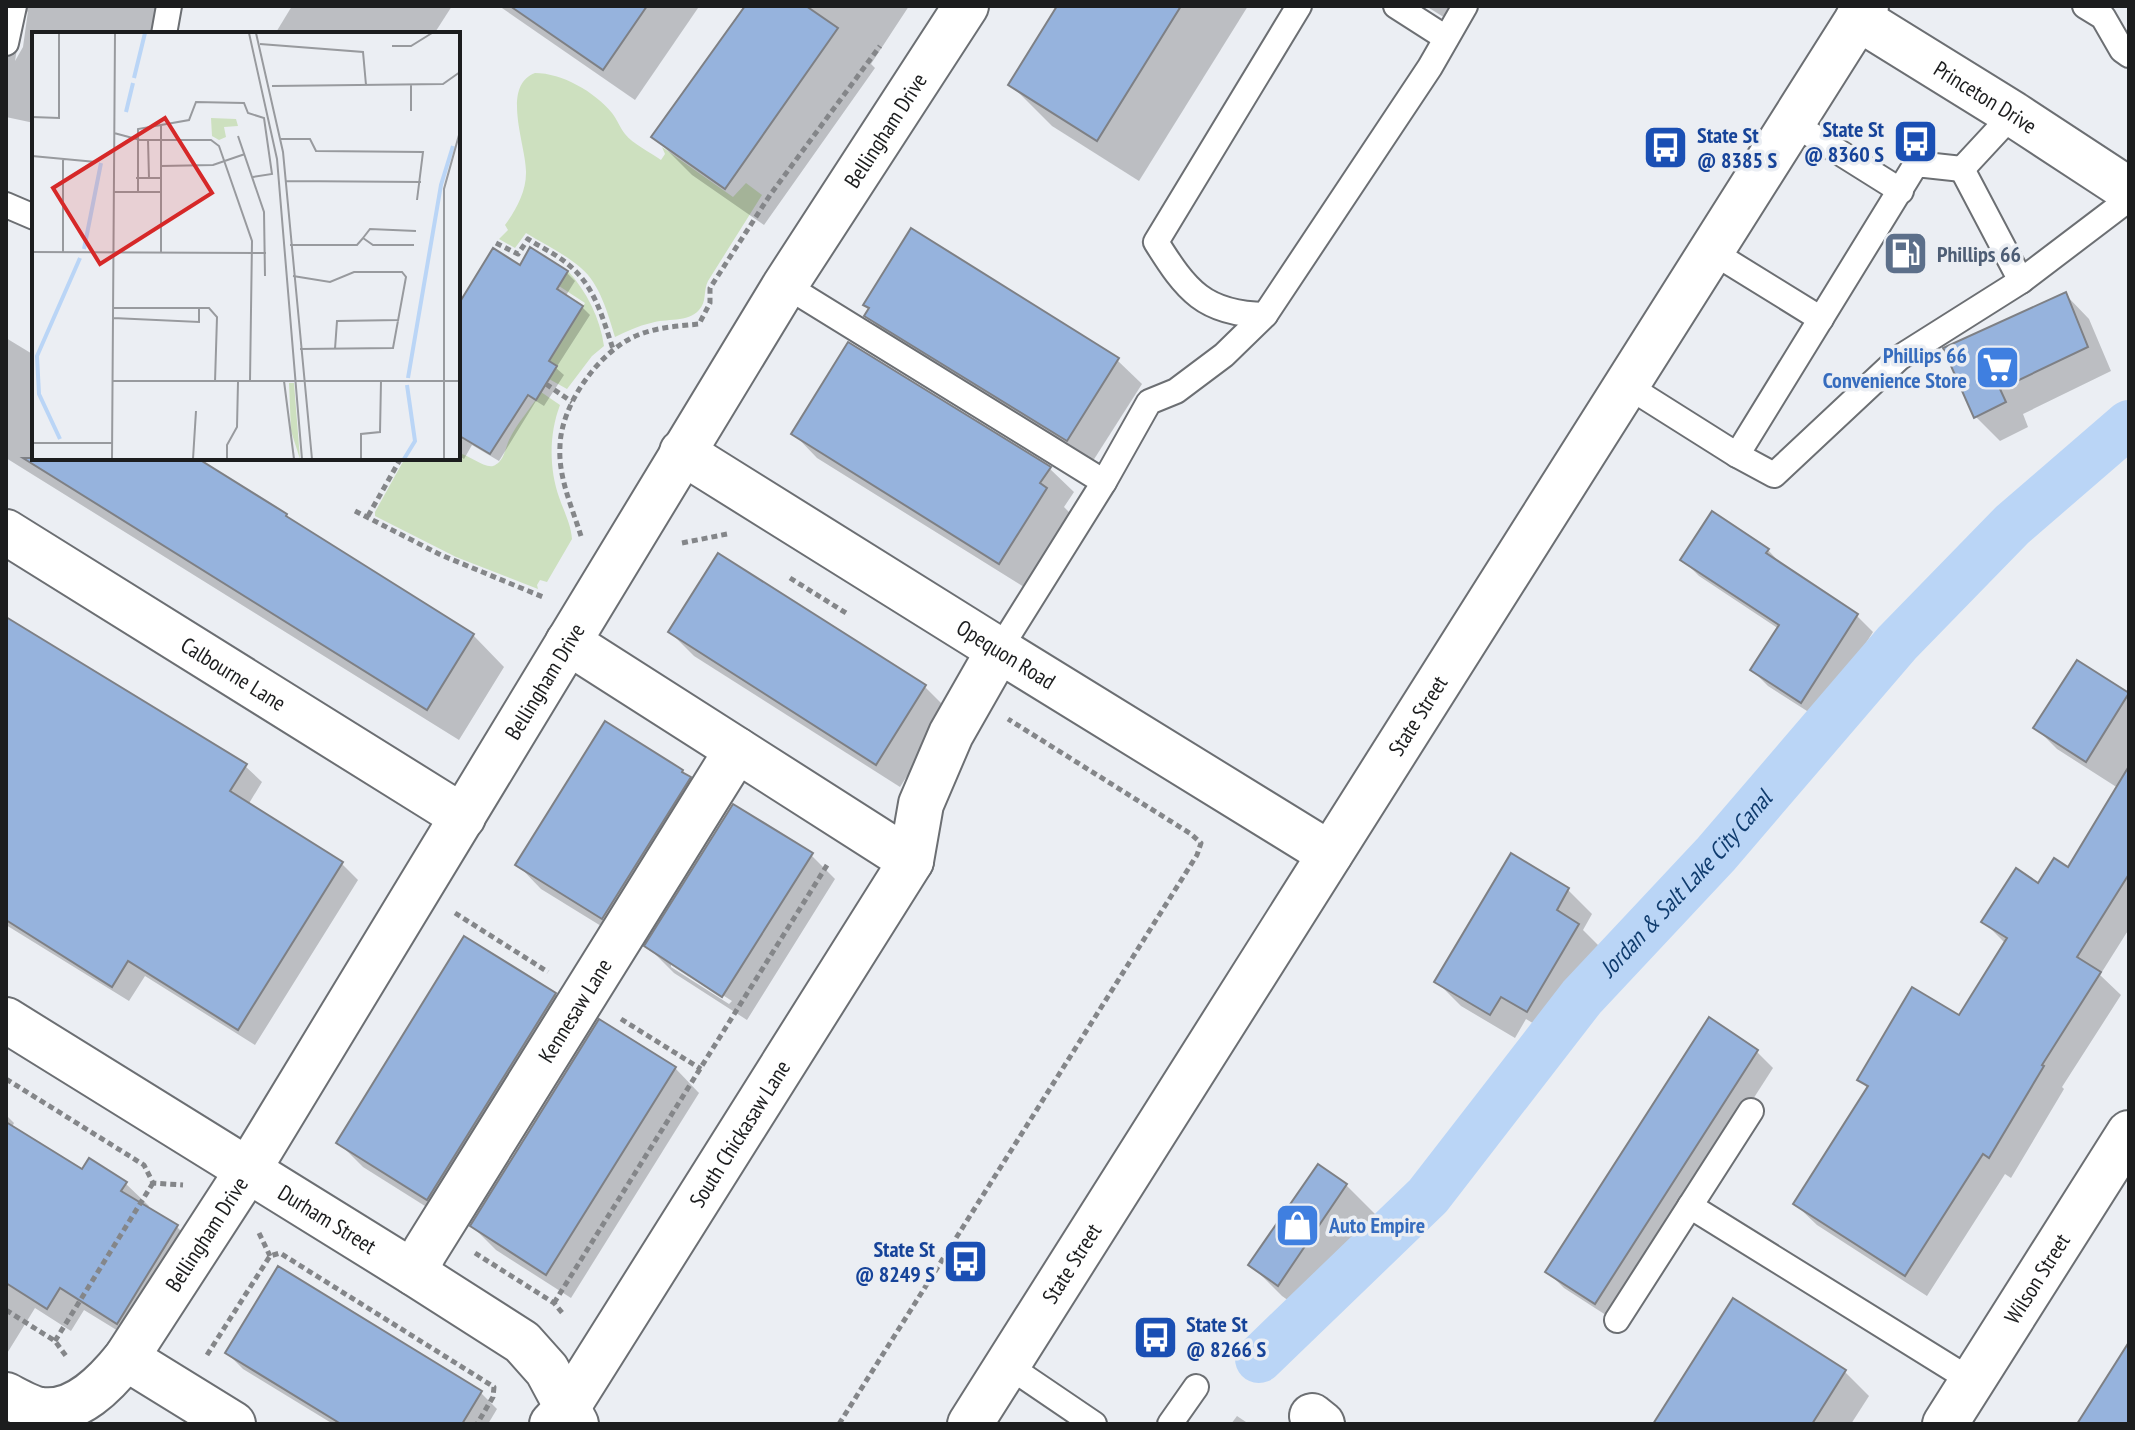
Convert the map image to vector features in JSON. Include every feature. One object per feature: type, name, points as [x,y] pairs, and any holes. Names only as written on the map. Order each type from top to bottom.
[{"type":"street","name":"Bellingham Drive","points":[[6,1395],[41,1410],[68,1407],[91,1395],[126,1358],[248,1170],[785,285],[966,6]]},
{"type":"street","name":"Princeton Drive","points":[[1854,10],[2129,190]]},
{"type":"street","name":"State Street","points":[[970,1424],[1711,251],[1791,122],[1854,10]]},
{"type":"street","name":"Opequon Road","points":[[682,452],[1330,854]]},
{"type":"street","name":"Calbourne Lane","points":[[6,532],[463,817]]},
{"type":"street","points":[[568,642],[911,861],[921,804],[951,734],[999,650]]},
{"type":"street","name":"Kennesaw Lane","points":[[414,1273],[737,750]]},
{"type":"street","name":"South Chickasaw Lane","points":[[565,1419],[911,861]]},
{"type":"street","name":"Durham Street","points":[[6,1020],[522,1342],[547,1370],[565,1419]]},
{"type":"street","name":"Wilson Street","points":[[1945,1424],[2129,1133]]},
{"type":"street","points":[[126,1358],[233,1424]]},
{"type":"lane","points":[[6,43],[14,6]]},
{"type":"lane","points":[[164,32],[169,6]]},
{"type":"lane","points":[[1265,315],[1225,311],[1189,289],[1174,272],[1156,242],[1299,6]]},
{"type":"lane","points":[[1396,6],[1446,38]]},
{"type":"lane","points":[[999,650],[1104,482],[1149,402],[1176,391],[1224,355],[1265,315],[1430,67],[1465,6]]},
{"type":"lane","points":[[2085,6],[2103,17],[2122,50],[2129,55]]},
{"type":"lane","points":[[1962,169],[2013,114]]},
{"type":"lane","points":[[1791,122],[1901,191]]},
{"type":"lane","points":[[1737,455],[1916,164],[1962,169]]},
{"type":"lane","points":[[1962,169],[2021,281]]},
{"type":"lane","points":[[1626,385],[1774,475],[1899,358],[2021,281],[2129,199]]},
{"type":"lane","points":[[6,205],[32,216]]},
{"type":"lane","points":[[1711,251],[1821,319]]},
{"type":"lane","points":[[785,285],[1104,482]]},
{"type":"lane","points":[[1617,1320],[1751,1111]]},
{"type":"lane","points":[[1690,1206],[1972,1381]]},
{"type":"lane","points":[[1007,1365],[1094,1424]]},
{"type":"lane","points":[[1170,1424],[1196,1387]]},
{"type":"path","points":[[581,537],[564,484],[559,446],[572,402],[595,368],[613,349],[637,335],[668,327],[699,324],[710,303],[710,288],[770,195],[880,46]]},
{"type":"path","points":[[496,243],[518,254],[528,239],[569,264],[590,289],[613,349]]},
{"type":"path","points":[[546,384],[572,402]]},
{"type":"path","points":[[368,517],[400,460]]},
{"type":"path","points":[[355,511],[441,555],[545,598]]},
{"type":"path","points":[[679,543],[735,532]]},
{"type":"path","points":[[779,571],[846,613],[857,610]]},
{"type":"path","points":[[839,1424],[1185,876],[1201,843],[1007,718],[1006,705]]},
{"type":"path","points":[[554,1303],[831,859]]},
{"type":"path","points":[[455,913],[559,979]]},
{"type":"path","points":[[610,1012],[701,1069]]},
{"type":"path","points":[[6,1079],[144,1165],[153,1183]]},
{"type":"path","points":[[153,1183],[188,1185]]},
{"type":"path","points":[[55,1341],[153,1183]]},
{"type":"path","points":[[257,1229],[270,1256]]},
{"type":"path","points":[[205,1359],[270,1256],[280,1253],[494,1387],[493,1397],[477,1424]]},
{"type":"path","points":[[6,1310],[55,1341],[70,1363]]},
{"type":"green space","points":[[535,73],[556,76],[587,91],[612,113],[628,138],[661,160],[665,154],[662,147],[733,197],[746,183],[762,195],[708,281],[703,304],[694,314],[683,319],[646,324],[615,337],[598,291],[581,268],[526,233],[515,248],[499,239],[508,230],[505,225],[524,187],[526,173],[517,103],[525,80]]},
{"type":"green space","points":[[568,271],[592,306],[604,346],[592,356],[567,389],[549,379],[557,366],[549,361],[585,303],[559,286]]},
{"type":"green space","points":[[541,392],[560,405],[552,439],[552,463],[572,539],[547,582],[540,580],[538,589],[456,557],[375,516],[404,460],[460,460],[460,454],[493,466],[502,458],[516,428]]},
{"type":"building","points":[[510,6],[647,6],[603,70]]},
{"type":"building","points":[[745,6],[806,6],[838,28],[725,189],[651,137]]},
{"type":"building","points":[[1057,6],[1181,6],[1097,141],[1008,85]]},
{"type":"building","points":[[911,228],[1119,358],[1067,441],[864,316],[869,308],[863,305]]},
{"type":"building","points":[[530,247],[568,271],[557,289],[583,306],[549,361],[557,366],[536,400],[528,395],[490,454],[460,436],[460,302],[493,248],[520,265]]},
{"type":"building","name":"Phillips 66 Convenience Store","points":[[2066,292],[2088,347],[2000,389],[2006,402],[1974,418],[1943,348]]},
{"type":"building","points":[[848,342],[1051,467],[1040,483],[1047,488],[999,564],[791,434]]},
{"type":"building","points":[[23,458],[200,460],[287,514],[474,634],[427,710]]},
{"type":"building","points":[[1712,511],[1769,549],[1766,553],[1858,614],[1801,703],[1750,670],[1779,625],[1680,560]]},
{"type":"building","points":[[718,553],[926,685],[876,765],[668,632]]},
{"type":"building","points":[[6,617],[247,764],[230,791],[343,862],[238,1030],[128,961],[112,987],[6,920]]},
{"type":"building","points":[[2077,660],[2129,693],[2086,762],[2033,728]]},
{"type":"building","points":[[605,721],[691,777],[602,919],[515,865]]},
{"type":"building","points":[[2129,766],[2129,874],[2077,957],[2101,972],[2042,1065],[1989,1158],[1983,1154],[1905,1276],[1793,1204],[1868,1086],[1857,1080],[1912,987],[1959,1015],[2007,938],[1981,922],[2016,868],[2038,883],[2054,858],[2068,867]]},
{"type":"building","points":[[733,804],[813,853],[722,997],[644,946]]},
{"type":"building","points":[[1511,853],[1569,888],[1557,910],[1579,924],[1527,1012],[1501,997],[1490,1015],[1434,982]]},
{"type":"building","points":[[464,936],[556,993],[427,1200],[336,1143]]},
{"type":"building","points":[[1709,1017],[1758,1050],[1595,1304],[1545,1272]]},
{"type":"building","points":[[599,1019],[676,1067],[546,1275],[470,1226]]},
{"type":"building","points":[[6,1122],[82,1169],[89,1158],[127,1182],[121,1191],[178,1225],[117,1324],[60,1288],[47,1309],[6,1283]]},
{"type":"building","name":"Auto Empire","points":[[1318,1164],[1347,1184],[1278,1286],[1248,1265]]},
{"type":"building","points":[[278,1266],[482,1391],[462,1424],[341,1424],[225,1353]]},
{"type":"building","points":[[1733,1298],[1846,1370],[1812,1424],[1653,1424]]},
{"type":"building","points":[[2129,1342],[2129,1424],[2077,1424]]},
{"type":"waterway","name":"Jordan & Salt Lake City Canal","points":[[1259,1359],[1428,1196],[1582,997],[1716,854],[1897,643],[2012,525],[2129,424]]},
{"type":"place","name":"State St @ 8360 S","points":[[1915,142]]},
{"type":"place","name":"State St @ 8385 S","points":[[1666,148]]},
{"type":"place","name":"Phillips 66","points":[[1906,254]]},
{"type":"place","name":"Phillips 66 Convenience Store","points":[[1998,368]]},
{"type":"place","name":"Auto Empire","points":[[1298,1225]]},
{"type":"place","name":"State St @ 8249 S","points":[[966,1262]]},
{"type":"place","name":"State St @ 8266 S","points":[[1155,1337]]}]
